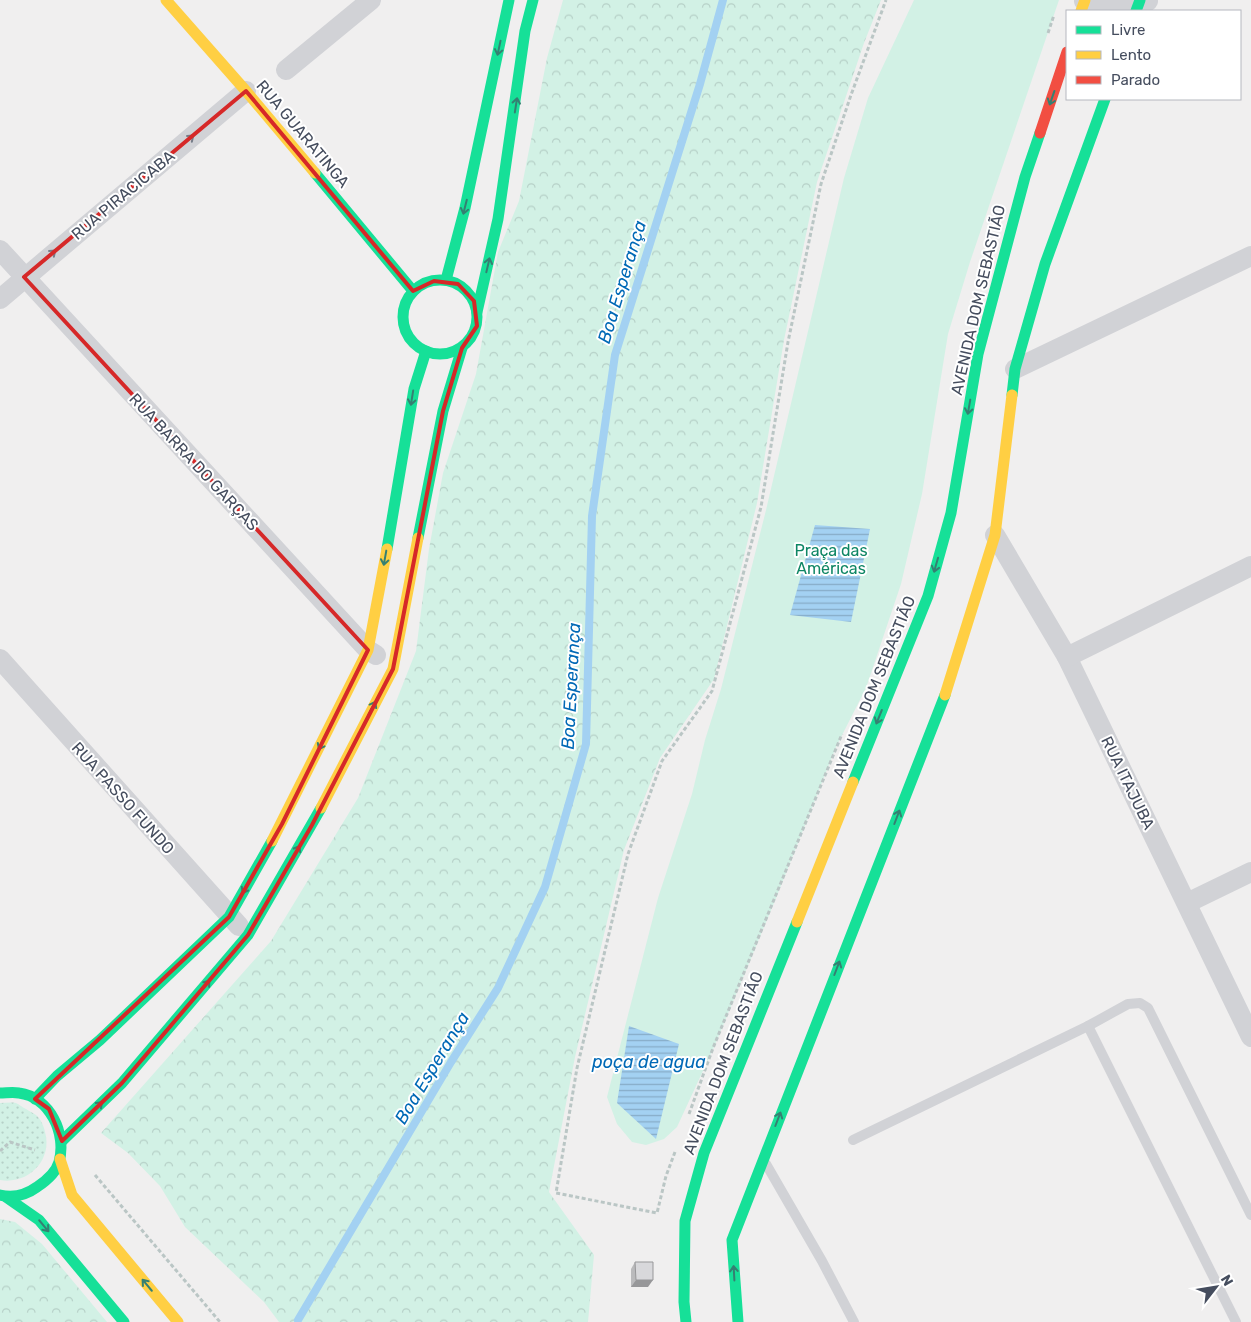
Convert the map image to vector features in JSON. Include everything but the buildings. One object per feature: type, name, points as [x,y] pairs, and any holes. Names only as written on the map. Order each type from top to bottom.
[{"type":"street","name":"RUA GUARATINGA","points":[[166,0],[246,91],[413,291]]},
{"type":"street","points":[[286,70],[371,0]]},
{"type":"street","points":[[446,280],[465,208],[508,0]]},
{"type":"street","points":[[62,1141],[122,1083],[248,935],[312,825],[393,669],[443,411],[462,348],[471,338],[477,326],[477,312],[498,219],[525,31],[533,0]]},
{"type":"street","points":[[1085,0],[1117,10]]},
{"type":"street","points":[[1124,10],[1140,3]]},
{"type":"street","name":"AVENIDA DOM SEBASTIÃO","points":[[686,1322],[684,1302],[685,1221],[704,1153],[928,596],[951,513],[978,354],[1025,177],[1066,55]]},
{"type":"street","name":"RUA PIRACICABA","points":[[0,299],[246,91]]},
{"type":"street","points":[[738,1322],[732,1240],[762,1158],[946,691],[995,535],[1015,369],[1045,264],[1105,100]]},
{"type":"street","name":"RUA BARRA DO GARÇAS","points":[[0,250],[368,650],[393,669]]},
{"type":"street","points":[[1015,369],[1251,256]]},
{"type":"street","points":[[462,348],[450,353],[438,354],[426,351],[414,344],[406,331],[403,317],[406,303],[413,291],[423,284],[446,280],[458,284],[467,291],[474,301],[477,312]]},
{"type":"street","points":[[35,1099],[57,1076],[100,1040],[229,917],[282,824],[368,650],[397,495],[414,389],[426,351]]},
{"type":"street","name":"RUA ITAJUBA","points":[[995,535],[1067,657],[1251,1037]]},
{"type":"street","points":[[1067,657],[1251,566]]},
{"type":"street","name":"RUA PASSO FUNDO","points":[[0,659],[229,917],[248,935]]},
{"type":"street","points":[[1186,903],[1251,872]]},
{"type":"street","points":[[1,1092],[20,1093],[35,1099],[48,1109],[58,1124],[62,1141],[60,1159],[53,1175],[40,1187],[24,1195],[3,1196]]},
{"type":"street","points":[[60,1159],[72,1196],[178,1322]]},
{"type":"street","points":[[3,1196],[39,1220],[124,1322]]},
{"type":"lane","points":[[853,1140],[1088,1026],[1128,1004],[1140,1003],[1148,1008],[1251,1215]]},
{"type":"lane","points":[[1088,1026],[1236,1322]]},
{"type":"lane","points":[[762,1158],[822,1260],[854,1322]]},
{"type":"path","points":[[676,1149],[666,1176],[657,1213],[556,1193],[577,1068],[628,854],[662,762],[712,690],[761,507],[788,342],[822,184],[851,95],[886,0]]},
{"type":"path","points":[[1047,38],[1056,9]]},
{"type":"path","points":[[686,1122],[713,1048],[844,729]]},
{"type":"path","points":[[0,1151],[10,1142],[60,1159]]},
{"type":"path","points":[[89,1168],[220,1322]]},
{"type":"highlighted area","points":[[246,91],[413,291],[434,281],[458,284],[474,301],[477,326],[462,348],[443,411],[393,669],[312,825],[248,935],[122,1083],[62,1141],[49,1109],[35,1099],[229,917],[282,824],[368,650],[24,277]]},
{"type":"green space","points":[[563,0],[881,0],[864,43],[817,182],[784,340],[757,503],[714,679],[660,758],[624,850],[575,1057],[549,1192],[594,1255],[588,1322],[279,1322],[264,1302],[185,1227],[160,1186],[128,1153],[101,1133],[271,941],[358,798],[416,651],[429,549],[443,473],[476,374],[498,252],[519,201],[547,58]]},
{"type":"green space","name":"Praça das Américas","points":[[914,0],[1059,0],[970,262],[948,334],[922,494],[901,584],[866,688],[836,747],[714,1047],[677,1127],[664,1139],[646,1145],[632,1142],[617,1124],[607,1097],[658,898],[692,794],[705,740],[721,689],[766,510],[844,178],[868,98]]},
{"type":"green space","points":[[0,1103],[16,1103],[36,1115],[43,1125],[47,1142],[42,1161],[36,1168],[20,1179],[10,1181],[0,1180]]},
{"type":"green space","points":[[0,1219],[15,1222],[42,1244],[107,1322],[0,1322]]},
{"type":"water","points":[[815,525],[870,529],[851,622],[790,615]]},
{"type":"water","name":"poça de agua","points":[[629,1026],[679,1044],[656,1139],[617,1103]]},
{"type":"waterway","name":"Boa Esperança","points":[[298,1320],[451,1062],[498,988],[545,887],[586,744],[592,516],[615,355],[700,84],[723,0]]},
{"type":"traffic: fast","points":[[446,280],[465,208],[509,0]]},
{"type":"traffic: fast","points":[[477,312],[498,219],[525,31],[533,0]]},
{"type":"traffic: fast","points":[[1136,10],[1140,0]]},
{"type":"traffic: fast","points":[[1012,395],[1015,369],[1045,264],[1105,100]]},
{"type":"traffic: fast","points":[[853,782],[928,596],[951,513],[978,354],[1025,177],[1040,133]]},
{"type":"traffic: fast","points":[[315,173],[413,291]]},
{"type":"traffic: fast","points":[[440,280],[454,283],[466,291],[474,303],[477,317],[474,331],[466,343],[454,351],[440,354],[426,351],[414,343],[406,331],[403,317],[406,303],[414,291],[426,283],[440,280]]},
{"type":"traffic: fast","points":[[418,538],[443,411],[462,348]]},
{"type":"traffic: fast","points":[[387,549],[414,389],[426,351]]},
{"type":"traffic: fast","points":[[738,1322],[732,1240],[945,695]]},
{"type":"traffic: fast","points":[[62,1141],[122,1083],[248,935],[321,808]]},
{"type":"traffic: fast","points":[[35,1099],[57,1076],[100,1040],[229,917],[272,841]]},
{"type":"traffic: fast","points":[[686,1322],[684,1302],[685,1221],[704,1153],[797,922]]},
{"type":"traffic: fast","points":[[0,1093],[19,1093],[30,1096],[47,1109],[58,1129],[61,1151],[56,1170],[40,1185],[19,1195],[0,1195]]},
{"type":"traffic: fast","points":[[6,1197],[39,1220],[124,1322]]},
{"type":"traffic: slow","points":[[166,0],[315,173]]},
{"type":"traffic: slow","points":[[1081,10],[1085,0]]},
{"type":"traffic: slow","points":[[945,695],[995,535],[1012,395]]},
{"type":"traffic: slow","points":[[321,808],[393,669],[418,538]]},
{"type":"traffic: slow","points":[[272,841],[368,650],[387,549]]},
{"type":"traffic: slow","points":[[797,922],[853,782]]},
{"type":"traffic: slow","points":[[60,1159],[72,1195],[178,1322]]},
{"type":"traffic: jam","points":[[1040,133],[1066,55]]}]
